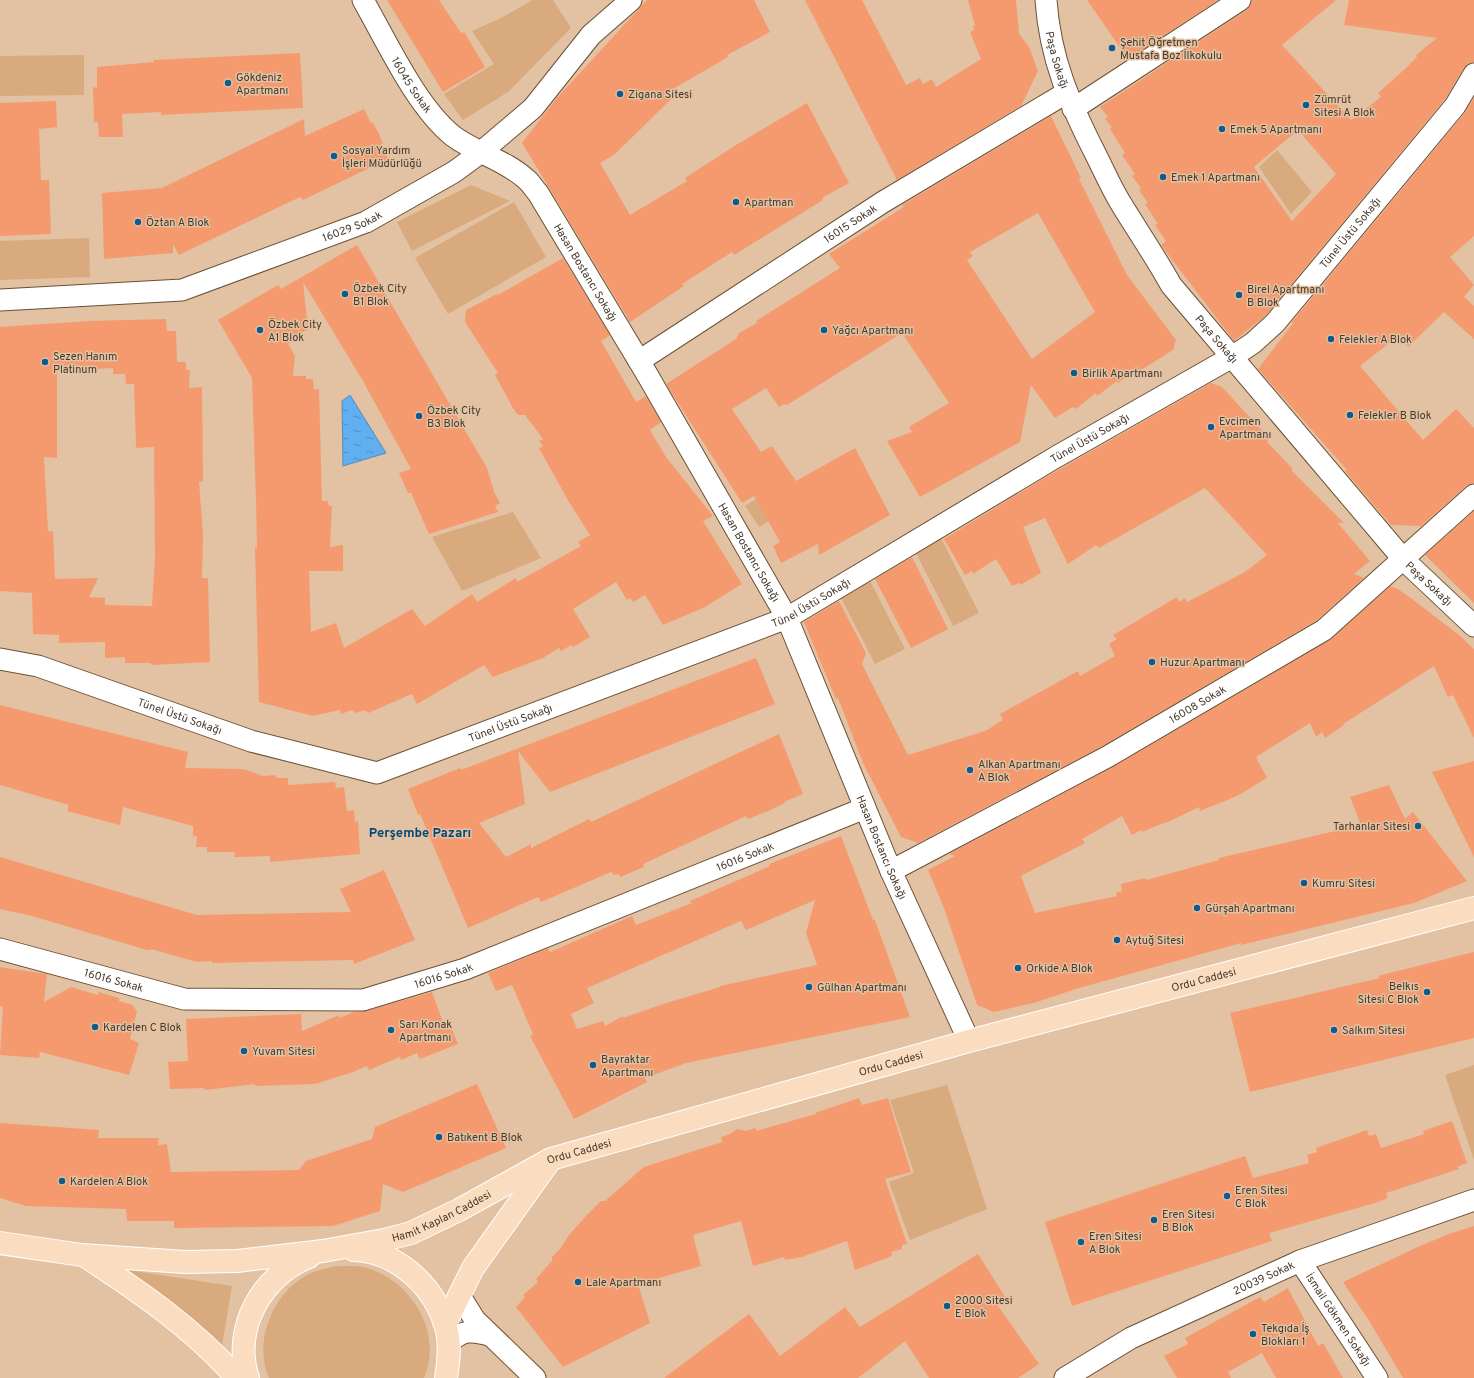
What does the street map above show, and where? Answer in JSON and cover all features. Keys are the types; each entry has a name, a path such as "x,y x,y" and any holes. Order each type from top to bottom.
{"main road":[{"name":"Ordu Caddesi","path":"446,1378 449,1363 447,1333 460,1296 473,1268 551,1159 969,1041 1474,908"},
{"name":"Hamit Kaplan Caddesi","path":"0,1243 82,1255 178,1262 237,1261 328,1250 384,1240 411,1233 459,1210 551,1159"},
{"name":"Hamit Kaplan Caddesi","path":"248,1378 244,1367 244,1336 253,1307 270,1282 294,1262 328,1250"},
{"path":"328,1250 362,1250 390,1259 414,1275 434,1297 447,1333"},
{"name":"Hamit Kaplan Caddesi","path":"82,1255 135,1289 181,1323 224,1363 237,1378"}],"street":[{"name":"16045 Sokak","path":"363,0 420,99 430,113 453,135 480,153"},
{"name":"16029 Sokak","path":"0,300 182,290 366,222 454,172 480,153 533,108 591,35 631,0"},
{"name":"Paşa Sokağı","path":"1046,0 1049,36 1057,68 1070,101 1119,201 1147,242 1171,285 1404,560 1474,626"},
{"name":"16015 Sokak","path":"639,361 883,202 1070,101 1240,0"},
{"name":"Tünel Üstü Sokağı","path":"0,659 38,666 251,741 377,773 787,618 1056,457 1232,358 1253,343 1275,323 1455,106 1474,74"},
{"name":"Hasan Bostancı Sokağı","path":"480,153 514,170 526,179 538,193 639,361 787,618 892,871 969,1041"},
{"name":"16008 Sokak","path":"892,871 1107,757 1324,630 1404,560 1474,495"},
{"name":"16016 Sokak","path":"0,949 184,999 363,1000 465,968 865,808"},
{"name":"20039 Sokak","path":"1065,1378 1131,1338 1300,1261 1474,1200"},
{"name":"İsmail Gökmen Sokağı","path":"1300,1261 1377,1378"},
{"path":"460,1296 475,1320 535,1378"},
{"path":"447,1333 472,1332 489,1335"}],"shaded area":[{"path":"533,0 553,0 571,28 508,92 463,120 444,94 494,64 472,31 501,18"},
{"path":"84,55 84,95 0,96 0,56"},
{"path":"1277,150 1312,192 1291,214 1259,167"},
{"path":"471,185 510,201 412,251 397,222"},
{"path":"514,202 546,257 448,314 415,258"},
{"path":"89,238 90,277 0,280 0,241"},
{"path":"778,485 791,507 759,527 745,506"},
{"path":"513,512 541,558 462,591 432,537"},
{"path":"941,538 979,613 953,626 915,551"},
{"path":"868,577 905,649 875,664 838,592"},
{"path":"1474,1065 1474,1160 1445,1075"},
{"path":"947,1085 987,1209 910,1240 889,1182 914,1173 890,1100"},
{"path":"335,1266 360,1266 380,1273 395,1283 408,1295 419,1309 426,1326 430,1343 429,1360 424,1378 269,1378 263,1349 265,1334 276,1305 296,1282 312,1273"},
{"path":"121,1269 232,1286 222,1346 156,1290"}],"water":[{"path":"350,395 386,453 343,466 342,401"}],"building":[{"path":"387,0 439,0 461,33 464,32 485,67 443,92"},
{"path":"647,0 754,0 770,32 727,55 728,57 673,89 676,94 615,154 600,163 630,215 687,181 685,178 736,145 807,103 849,183 822,198 823,200 734,255 732,252 682,284 684,286 630,322 522,143 556,99"},
{"path":"805,0 862,0 906,85 920,78 923,84 932,79 936,87 981,59 970,32 974,30 973,26 975,25 968,0 1016,0 1019,34 1029,47 1038,71 1021,106 897,180"},
{"name":"Şehit Öğretmen Mustafa Boz İlkokulu","path":"1087,0 1218,0 1128,59"},
{"path":"1252,0 1336,0 1282,45 1351,120 1381,97 1378,93 1417,57 1416,55 1437,38 1344,25 1349,0 1474,0 1474,62 1468,63 1445,99 1266,315 1234,341 1161,245 1166,241 1155,225 1158,224 1145,204 1148,203 1139,190 1141,188 1132,176 1135,174 1122,155 1125,153 1110,129 1112,127 1105,119 1108,117 1100,107 1247,10","holes":["1298,130 1336,174 1292,221 1254,167"]},
{"name":"Gökdeniz Apartmanı","path":"300,53 303,108 161,115 161,112 122,114 123,137 99,137 98,122 94,122 93,87 97,88 97,67 154,62 153,60"},
{"path":"1474,98 1474,236 1450,257 1474,285 1464,297 1474,306 1474,339 1444,312 1408,347 1398,336 1360,366 1423,440 1456,409 1474,428 1474,483 1466,486 1421,526 1391,525 1345,471 1347,470 1258,369 1294,322 1291,323 1464,114"},
{"path":"56,101 57,127 39,129 41,180 49,180 51,234 0,236 0,103"},
{"path":"364,109 371,123 373,123 378,132 383,144 381,144 388,159 303,200 300,197 179,255 173,244 173,253 104,259 102,193 162,188 304,119 305,136"},
{"path":"1051,116 1081,178 1079,179 1127,275 1176,340 1173,350 1130,377 1129,375 1118,383 1117,381 1097,396 1096,393 1076,409 1073,407 1055,418 1031,385 1020,442 920,497 887,441 912,432 909,427 949,403 902,333 787,405 784,404 779,407 766,388 732,409 761,452 772,446 796,481 855,448 890,515 819,555 818,544 781,563 773,546 780,542 754,496 742,503 666,384 736,339 739,333 757,323 756,321 840,268 829,254 904,207 902,205","holes":["1038,213 1095,312 1032,359 967,260 973,256 970,252"]},
{"path":"357,245 487,468 494,492 500,503 495,506 498,512 429,534 411,493 408,493 399,473 411,469 363,381 303,282 308,329 293,338 294,340 288,344 295,356 293,376 306,376 306,379 313,379 314,390 319,389 322,501 328,501 329,506 332,506 330,547 343,545 343,571 309,571 311,632 336,623 344,648 412,609 425,626 472,594 477,602 516,578 517,582 581,546 578,542 590,535 569,502 539,448 543,446 539,441 543,439 525,415 518,415 513,408 495,375 498,373 465,322 466,310 497,294 498,295 563,258 610,335 601,341 636,402 646,396 661,422 650,430 666,457 713,516 703,521 742,584 705,607 663,625 645,595 633,602 630,598 627,600 616,582 573,609 590,637 573,647 571,645 561,651 559,648 543,658 493,677 484,665 417,704 412,694 368,713 365,710 355,713 352,710 341,714 340,710 313,716 259,702 255,548 257,548 256,500 252,378 218,320 278,285 281,289"},
{"path":"166,319 167,331 176,331 177,362 186,362 186,370 190,370 189,388 202,387 203,481 199,482 203,534 202,578 208,578 210,662 152,665 150,663 125,663 125,657 105,658 105,642 59,643 59,635 33,634 32,593 0,591 0,327 89,321","holes":["113,368 113,374 125,374 126,384 134,384 136,448 154,447 155,559 152,606 105,605 105,598 89,597 98,578 55,579 53,532 48,531 44,457 57,458 57,371"]},
{"path":"1211,383 1222,387 1269,438 1267,442 1293,469 1291,470 1344,523 1338,523 1370,561 1354,574 1364,578 1317,620 1101,747 918,843 901,837 863,763 838,698 836,699 804,622 839,601 866,653 862,664 908,755 985,731 1003,720 1000,714 1078,671 1080,676 1115,656 1109,644 1117,639 1113,635 1177,597 1179,602 1185,598 1187,602 1245,572 1267,555 1205,488 1099,548 1096,545 1068,564 1045,518 1023,527 1041,573 1020,585 1019,583 1012,586 996,559 973,574 972,571 965,575 944,539 1041,480"},
{"path":"1474,511 1474,603 1425,555"},
{"path":"912,557 948,629 911,648 875,579"},
{"path":"1390,586 1398,589 1412,599 1459,635 1474,649 1474,738 1453,695 1448,697 1434,666 1343,724 1344,725 1325,738 1322,732 1316,737 1310,723 1256,757 1267,778 1237,796 1200,811 1199,807 1166,823 1142,832 1141,830 1132,835 1122,816 1082,839 1085,843 1021,876 1035,913 1117,896 1116,893 1122,891 1121,884 1145,878 1146,880 1219,860 1219,858 1361,825 1350,797 1389,785 1405,819 1413,812 1467,881 1414,903 1241,945 1241,943 1079,988 1034,1003 994,1012 977,1005 944,908 928,870 955,856 949,854 1113,767 1330,640"},
{"path":"756,658 775,704 550,792 518,751 525,804 479,823 506,857 531,844 531,848 589,819 591,822 779,734 803,794 748,819 746,816 643,864 644,867 620,877 619,874 614,875 611,872 541,902 538,897 468,928 408,789 460,768 461,770"},
{"path":"0,705 188,752 185,768 243,769 263,776 275,775 276,778 288,778 288,785 335,782 336,788 344,787 347,811 354,810 355,822 358,821 360,854 270,862 270,856 234,857 235,852 207,852 207,847 196,847 197,836 193,836 193,826 123,807 120,825 67,811 69,805 0,785"},
{"path":"1474,761 1474,857 1432,772"},
{"path":"841,836 873,920 875,920 910,1017 686,1063 645,1078 647,1082 574,1119 530,1036 533,1034 512,985 496,991 488,973 548,948 550,952 632,916 636,925 692,903 690,901 770,866 769,864","holes":["815,900 806,933 817,965 720,986 623,1018 623,1016 605,1026 603,1021 577,1029 571,1014 594,1003 587,988 741,921 746,930"]},
{"path":"0,857 197,915 351,912 340,889 384,870 415,940 354,964 353,960 197,962 151,949 147,950 32,916 0,909"},
{"path":"1474,952 1474,1038 1250,1092 1230,1013 1380,978 1378,976"},
{"path":"0,967 47,974 44,1002 71,987 98,995 98,992 119,998 119,1001 133,1005 137,1012 130,1039 139,1043 129,1075 40,1052 39,1058 0,1055 3,1007 0,1006"},
{"path":"432,992 443,1022 448,1020 458,1044 420,1059 417,1053 401,1060 400,1057 369,1070 367,1066 315,1084 255,1086 255,1084 205,1090 204,1088 170,1089 168,1062 188,1061 186,1019 301,1014 302,1031 339,1015 339,1018 354,1012 366,1011"},
{"path":"477,1084 506,1148 403,1192 383,1184 380,1211 333,1226 174,1228 174,1221 127,1221 126,1209 26,1206 0,1198 0,1123 99,1130 98,1138 159,1138 158,1145 167,1144 171,1172 299,1170 306,1161 372,1139 375,1127"},
{"path":"859,1098 862,1105 888,1098 911,1172 885,1179 907,1244 902,1245 902,1249 891,1252 892,1256 855,1270 847,1241 802,1257 785,1260 784,1257 753,1266 741,1221 693,1235 701,1266 638,1284 650,1323 563,1367 516,1307 525,1297 523,1295 538,1282 536,1279 552,1261 552,1257 584,1218 601,1201 605,1201 644,1167 722,1142 721,1137 730,1134 737,1129 746,1131 756,1128 756,1131 816,1114 815,1113"},
{"path":"1452,1121 1467,1163 1457,1167 1459,1169 1386,1193 1388,1198 1375,1203 1269,1233 1272,1241 1072,1306 1045,1222 1245,1156 1253,1178 1309,1163 1307,1155 1317,1152 1316,1148 1367,1130 1369,1136 1376,1134 1381,1148 1424,1134 1423,1131"},
{"path":"1474,1226 1474,1378 1403,1378 1368,1319 1343,1282 1420,1246"},
{"path":"978,1254 1007,1300 998,1306 1039,1364 1018,1378 929,1378 905,1341 858,1378 664,1378 749,1314 780,1356 845,1307 860,1327"},
{"name":"Tekgıda İş Blokları 1","path":"1288,1288 1318,1346 1323,1343 1343,1378 1276,1378 1262,1353 1228,1372 1231,1378 1177,1378 1164,1356 1188,1344 1185,1338 1260,1297 1264,1302"}],"place":[{"name":"Şehit Öğretmen Mustafa Boz İlkokulu","path":"1112,48"},
{"name":"Gökdeniz Apartmanı","path":"228,83"},
{"name":"Zigana Sitesi","path":"620,94"},
{"name":"Zümrüt Sitesi A Blok","path":"1306,105"},
{"name":"Emek 5 Apartmanı","path":"1222,129"},
{"name":"Sosyal Yardım İşleri Müdürlüğü","path":"334,156"},
{"name":"Emek 1 Apartmanı","path":"1163,177"},
{"name":"Apartman","path":"736,202"},
{"name":"Öztan A Blok","path":"138,222"},
{"name":"Özbek City B1 Blok","path":"345,294"},
{"name":"Birel Apartmanı B Blok","path":"1239,295"},
{"name":"Özbek City A1 Blok","path":"260,330"},
{"name":"Yağcı Apartmanı","path":"824,330"},
{"name":"Felekler A Blok","path":"1331,339"},
{"name":"Sezen Hanım Platinum","path":"45,362"},
{"name":"Birlik Apartmanı","path":"1074,373"},
{"name":"Felekler B Blok","path":"1350,415"},
{"name":"Özbek City B3 Blok","path":"419,416"},
{"name":"Evcimen Apartmanı","path":"1211,427"},
{"name":"Huzur Apartmanı","path":"1152,662"},
{"name":"Alkan Apartmanı A Blok","path":"970,770"},
{"name":"Tarhanlar Sitesi","path":"1418,826"},
{"name":"Kumru Sitesi","path":"1304,883"},
{"name":"Gürşah Apartmanı","path":"1197,908"},
{"name":"Aytuğ Sitesi","path":"1117,940"},
{"name":"Orkide A Blok","path":"1018,968"},
{"name":"Gülhan Apartmanı","path":"809,987"},
{"name":"Belkıs Sitesi C Blok","path":"1427,992"},
{"name":"Kardelen C Blok","path":"95,1027"},
{"name":"Sarı Konak Apartmanı","path":"391,1030"},
{"name":"Salkım Sitesi","path":"1334,1030"},
{"name":"Yuvam Sitesi","path":"244,1051"},
{"name":"Bayraktar Apartmanı","path":"593,1065"},
{"name":"Batıkent B Blok","path":"439,1137"},
{"name":"Kardelen A Blok","path":"62,1181"},
{"name":"Eren Sitesi C Blok","path":"1227,1196"},
{"name":"Eren Sitesi B Blok","path":"1154,1220"},
{"name":"Eren Sitesi A Blok","path":"1081,1242"},
{"name":"Lale Apartmanı","path":"578,1282"},
{"name":"2000 Sitesi E Blok","path":"947,1306"},
{"name":"Tekgıda İş Blokları 1","path":"1253,1334"}],"district":[{"name":"Perşembe Pazarı","path":"420,832"}]}
